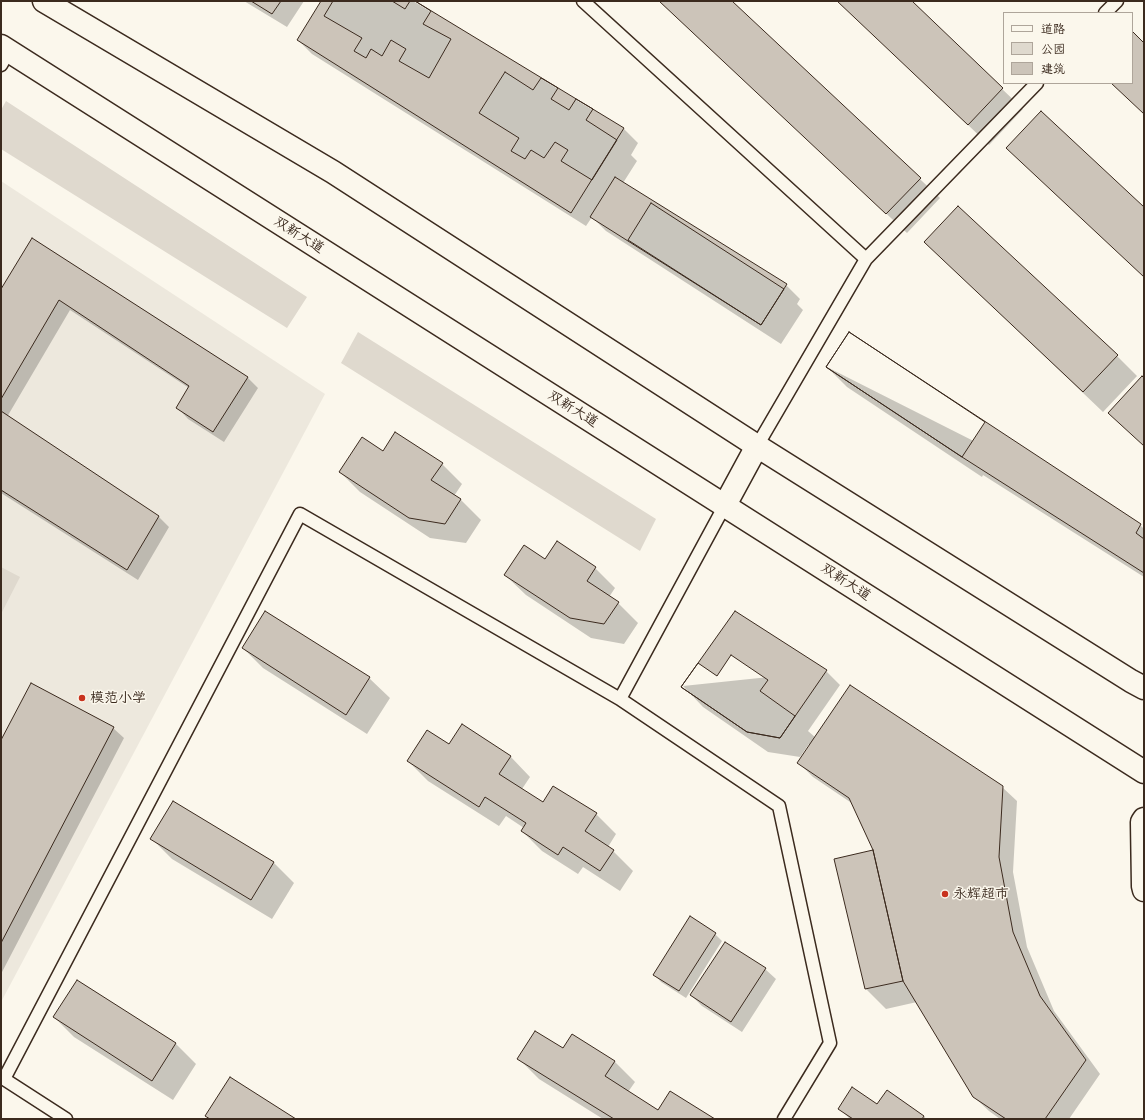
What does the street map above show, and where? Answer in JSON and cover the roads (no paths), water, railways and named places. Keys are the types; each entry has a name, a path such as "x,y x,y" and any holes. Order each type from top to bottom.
{"main road":[{"path":"44,1 334,172 757,446 1117,673 1144,688"},
{"name":"双新大道","path":"4,54 725,505 1144,772"},
{"path":"725,505 757,446"},
{"path":"1144,819 1142,822 1144,890"}],"lane":[{"path":"583,1 866,259"},
{"path":"1106,12 1117,1"},
{"path":"757,446 866,259 1036,84"},
{"path":"620,698 725,505"},
{"path":"66,1119 4,1079 300,514 620,698 779,806 830,1043 784,1119"}],"place":[{"name":"模范小学","path":"82,698"},
{"name":"永辉超市","path":"945,894"}]}
